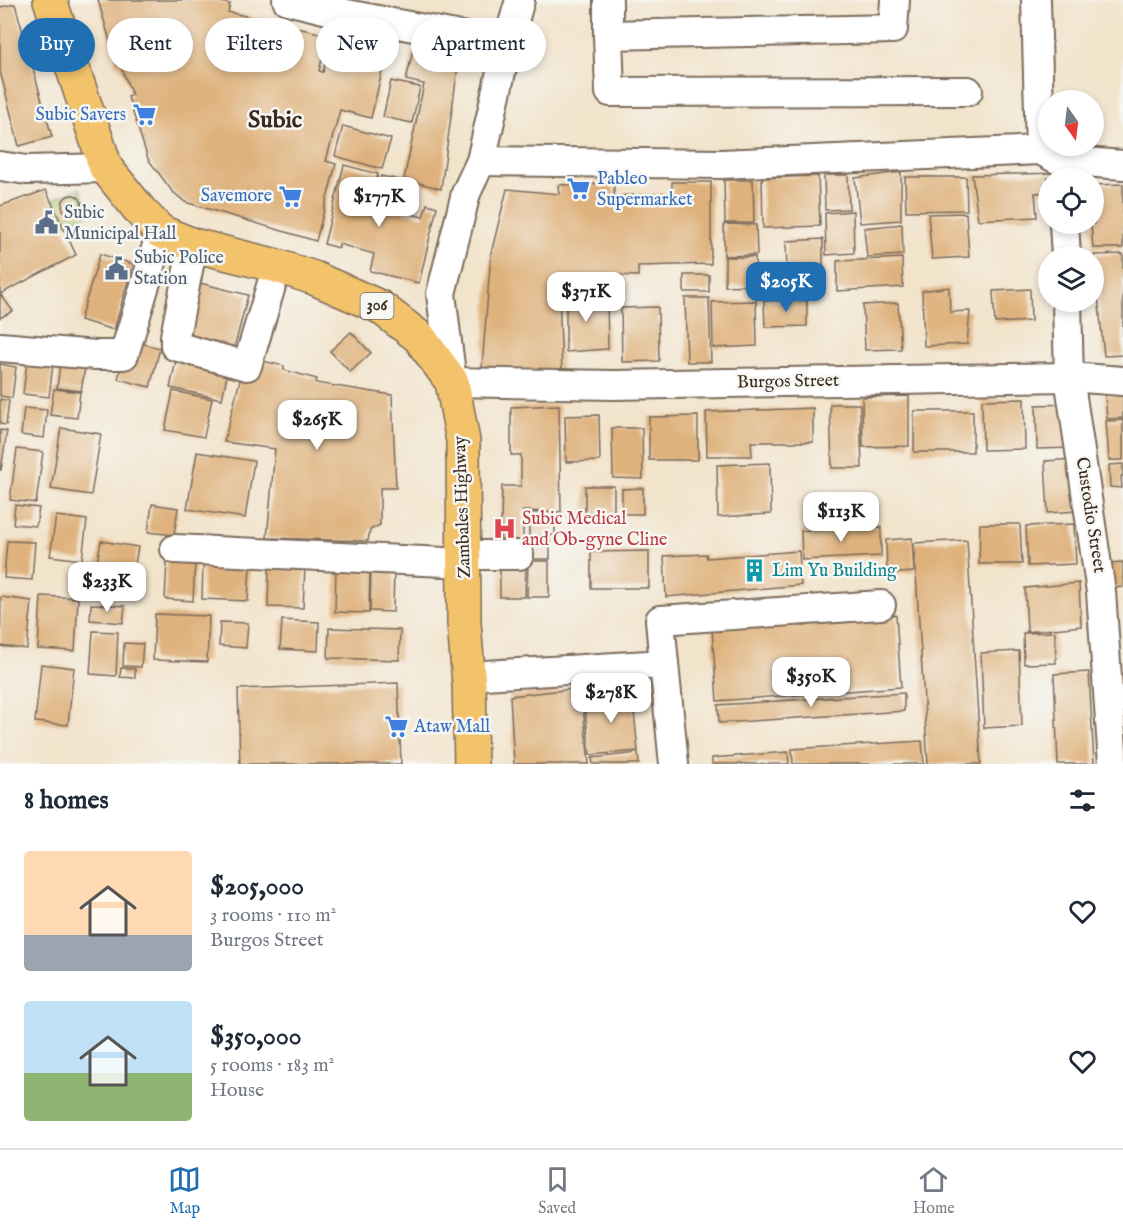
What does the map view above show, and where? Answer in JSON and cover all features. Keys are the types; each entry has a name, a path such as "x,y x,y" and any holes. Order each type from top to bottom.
{"main road":[{"name":"Zambales Highway","path":"50,0 106,168 142,213 161,232 193,245 315,278 380,307 419,337 452,382 463,441 464,623 471,764"}],"street":[{"path":"287,0 392,10 418,18"},
{"path":"515,18 520,0"},
{"path":"608,0 610,92 968,91"},
{"path":"608,35 893,29 895,0"},
{"path":"1036,0 1053,163"},
{"path":"452,382 441,294 466,193 481,161 501,72"},
{"path":"481,161 1123,165"},
{"path":"0,166 27,170 106,168"},
{"path":"0,346 96,355 124,355 161,232"},
{"path":"193,245 175,346 247,366 277,266"},
{"name":"Custodio Street","path":"1067,312 1069,377 1101,592 1113,764"},
{"name":"Burgos Street","path":"452,382 614,385 1069,377 1123,381"},
{"path":"175,549 465,559 519,555"},
{"path":"674,764 660,620 881,605"},
{"path":"468,676 664,664"}],"green space":[{"path":"80,188 91,213 64,224 53,199"}],"building":[{"path":"98,0 212,0 230,4 228,12 254,18 205,18 205,72 304,72 304,29 316,32 316,72 382,72 371,118 340,110 326,161 336,164 316,241 185,202 172,191 148,159 128,97 132,95 123,72 193,72 193,18 107,18 107,31"},
{"path":"15,4 19,18 18,72 34,72 52,137 19,146 0,71 0,7"},
{"path":"411,59 411,72 457,72 441,189 404,179 424,84 406,80"},
{"path":"391,81 420,87 412,123 383,117"},
{"path":"343,126 391,139 382,169 335,156"},
{"path":"344,165 378,174 370,203 423,217 427,204 437,207 419,283 370,271 374,254 339,244 339,248 324,244"},
{"path":"901,172 901,220 860,223 855,178"},
{"path":"1038,174 1038,193 1035,193 1037,217 978,220 972,175"},
{"path":"824,175 848,175 849,209 825,210"},
{"path":"381,176 400,180 396,197 377,193"},
{"path":"818,176 820,226 763,228 762,178"},
{"path":"905,177 966,177 967,210 906,211"},
{"path":"724,180 753,180 754,223 725,223"},
{"path":"672,182 711,182 711,264 638,266 638,276 615,275 614,293 559,290 562,374 482,368 491,253 507,189 559,194 558,185 614,183 614,196 672,193"},
{"path":"1123,184 1123,248 1093,246 1092,234 1104,234 1104,185"},
{"path":"402,188 417,192 413,207 398,203"},
{"path":"46,190 76,255 0,294 0,206"},
{"path":"72,195 79,198 82,205 79,212 72,215 65,212 62,205 65,198"},
{"path":"853,211 854,253 826,255 825,213"},
{"path":"966,213 969,257 932,259 928,214"},
{"path":"724,224 756,225 757,255 724,256"},
{"path":"902,224 903,255 867,257 864,228"},
{"path":"823,239 823,273 787,274 786,241"},
{"path":"100,254 133,264 114,330 80,320"},
{"path":"1123,254 1123,355 1104,356 1100,312 1104,312 1104,255"},
{"path":"725,257 755,257 756,285 725,286"},
{"path":"902,258 903,287 837,291 837,261"},
{"path":"684,275 709,275 709,292 684,292"},
{"path":"192,281 248,295 233,353 177,338"},
{"path":"949,287 950,312 970,311 967,344 924,346 922,291"},
{"path":"1030,289 1031,321 995,323 993,291"},
{"path":"0,294 13,311 0,318"},
{"path":"566,295 607,297 608,349 566,352"},
{"path":"685,298 709,298 711,362 687,362"},
{"path":"807,300 807,326 765,327 764,301"},
{"path":"756,301 757,346 713,348 712,302"},
{"path":"898,303 901,349 865,350 863,305"},
{"path":"658,307 659,361 622,362 621,308"},
{"path":"351,332 371,353 350,372 330,351"},
{"path":"127,340 160,348 150,387 118,379"},
{"path":"177,356 229,366 222,399 170,388"},
{"path":"246,357 284,366 284,370 317,379 316,383 392,395 396,488 380,488 380,525 370,530 368,541 267,538 275,449 224,442"},
{"path":"27,361 53,364 49,397 23,394"},
{"path":"0,364 16,367 12,398 0,396"},
{"path":"60,364 85,368 81,391 57,388"},
{"path":"54,389 80,392 77,418 50,415"},
{"path":"173,391 212,399 204,437 165,430"},
{"path":"1123,394 1123,418 1107,419 1105,395"},
{"path":"909,396 909,446 863,447 862,397"},
{"path":"0,399 9,401 6,425 0,424"},
{"path":"1024,399 1025,449 983,450 982,400"},
{"path":"830,404 860,404 862,468 832,468"},
{"path":"1072,404 1074,448 1037,449 1036,405"},
{"path":"559,405 561,512 555,512 555,535 529,536 529,513 552,512 523,511 523,552 500,552 502,486 521,486 521,455 511,455 511,407"},
{"path":"24,408 47,410 44,438 21,435"},
{"path":"813,408 813,442 751,442 752,456 707,456 706,412"},
{"path":"914,411 973,411 973,452 914,452"},
{"path":"599,415 600,461 566,462 565,416"},
{"path":"698,416 698,460 649,460 649,417"},
{"path":"1123,420 1123,460 1109,460 1106,421"},
{"path":"61,428 101,434 91,495 51,489"},
{"path":"612,428 642,428 643,479 613,478"},
{"path":"0,430 7,431 1,470 0,470"},
{"path":"17,449 43,452 36,503 10,500"},
{"path":"197,452 254,461 245,518 187,509"},
{"path":"1074,459 1077,511 1048,513 1045,461"},
{"path":"770,463 771,514 718,517 717,465"},
{"path":"1123,464 1122,488 1110,487 1109,465"},
{"path":"585,486 614,486 614,513 585,513"},
{"path":"643,488 643,514 622,514 622,489"},
{"path":"152,504 178,508 174,535 148,532"},
{"path":"15,505 39,508 36,526 13,524"},
{"path":"56,516 87,520 82,560 50,556"},
{"path":"980,524 1020,524 1022,564 979,564"},
{"path":"1074,524 1076,564 1028,566 1026,526"},
{"path":"881,527 881,556 802,560 801,531"},
{"path":"528,537 550,538 550,559 527,559"},
{"path":"912,538 914,572 887,574 886,540"},
{"path":"967,540 981,764 928,764 914,543"},
{"path":"7,541 35,542 32,580 4,578"},
{"path":"101,541 138,547 130,594 92,588"},
{"path":"649,551 649,588 591,588 591,552"},
{"name":"Lim Yu Building","path":"799,551 801,585 666,597 664,556 706,554 707,558"},
{"path":"167,560 195,562 193,601 165,599"},
{"path":"500,561 526,562 525,597 500,597"},
{"path":"528,561 549,561 549,597 527,597"},
{"path":"1123,562 1123,587 1111,588 1110,563"},
{"path":"203,564 250,566 248,601 202,599"},
{"path":"269,565 305,566 303,608 268,607"},
{"path":"336,567 370,567 369,613 335,612"},
{"path":"371,568 394,568 393,612 370,611"},
{"path":"1079,583 1081,626 1027,632 1025,588"},
{"path":"41,596 78,598 75,651 38,649"},
{"path":"1,597 32,601 27,649 0,646"},
{"path":"91,604 125,606 123,623 90,620"},
{"path":"155,614 209,616 207,662 153,660"},
{"path":"896,615 901,687 717,701 712,629"},
{"path":"282,620 319,622 318,651 280,649"},
{"path":"220,622 248,623 246,648 219,646"},
{"path":"329,628 400,630 399,660 328,658"},
{"path":"93,631 118,632 116,676 90,674"},
{"path":"1055,632 1056,663 1024,664 1023,633"},
{"path":"124,643 143,644 141,667 123,666"},
{"path":"1019,651 1022,726 984,728 981,653"},
{"path":"41,664 74,668 68,725 35,722"},
{"path":"121,668 135,669 135,678 120,677"},
{"path":"1089,672 1094,764 1058,764 1054,674"},
{"path":"398,683 401,764 240,764 238,689"},
{"path":"581,688 589,764 514,764 510,696"},
{"path":"632,692 638,751 590,755 584,698"},
{"path":"904,693 904,711 719,723 718,705"},
{"path":"922,741 924,764 793,764 792,749"},
{"path":"788,752 789,764 712,764 712,758"},
{"path":"638,753 639,764 593,764 592,758"}],"place":[{"name":"Subic Savers","path":"144,115"},
{"name":"Pableo Supermarket","path":"579,189"},
{"name":"Savemore","path":"290,196"},
{"name":"Subic Municipal Hall","path":"46,223"},
{"name":"Subic Police Station","path":"116,268"},
{"name":"Subic Medical and Ob-gyne Cline","path":"504,529"},
{"name":"Lim Yu Building","path":"754,571"},
{"name":"Ataw Mall","path":"396,727"}],"district":[{"name":"Subic","path":"275,120"}]}
